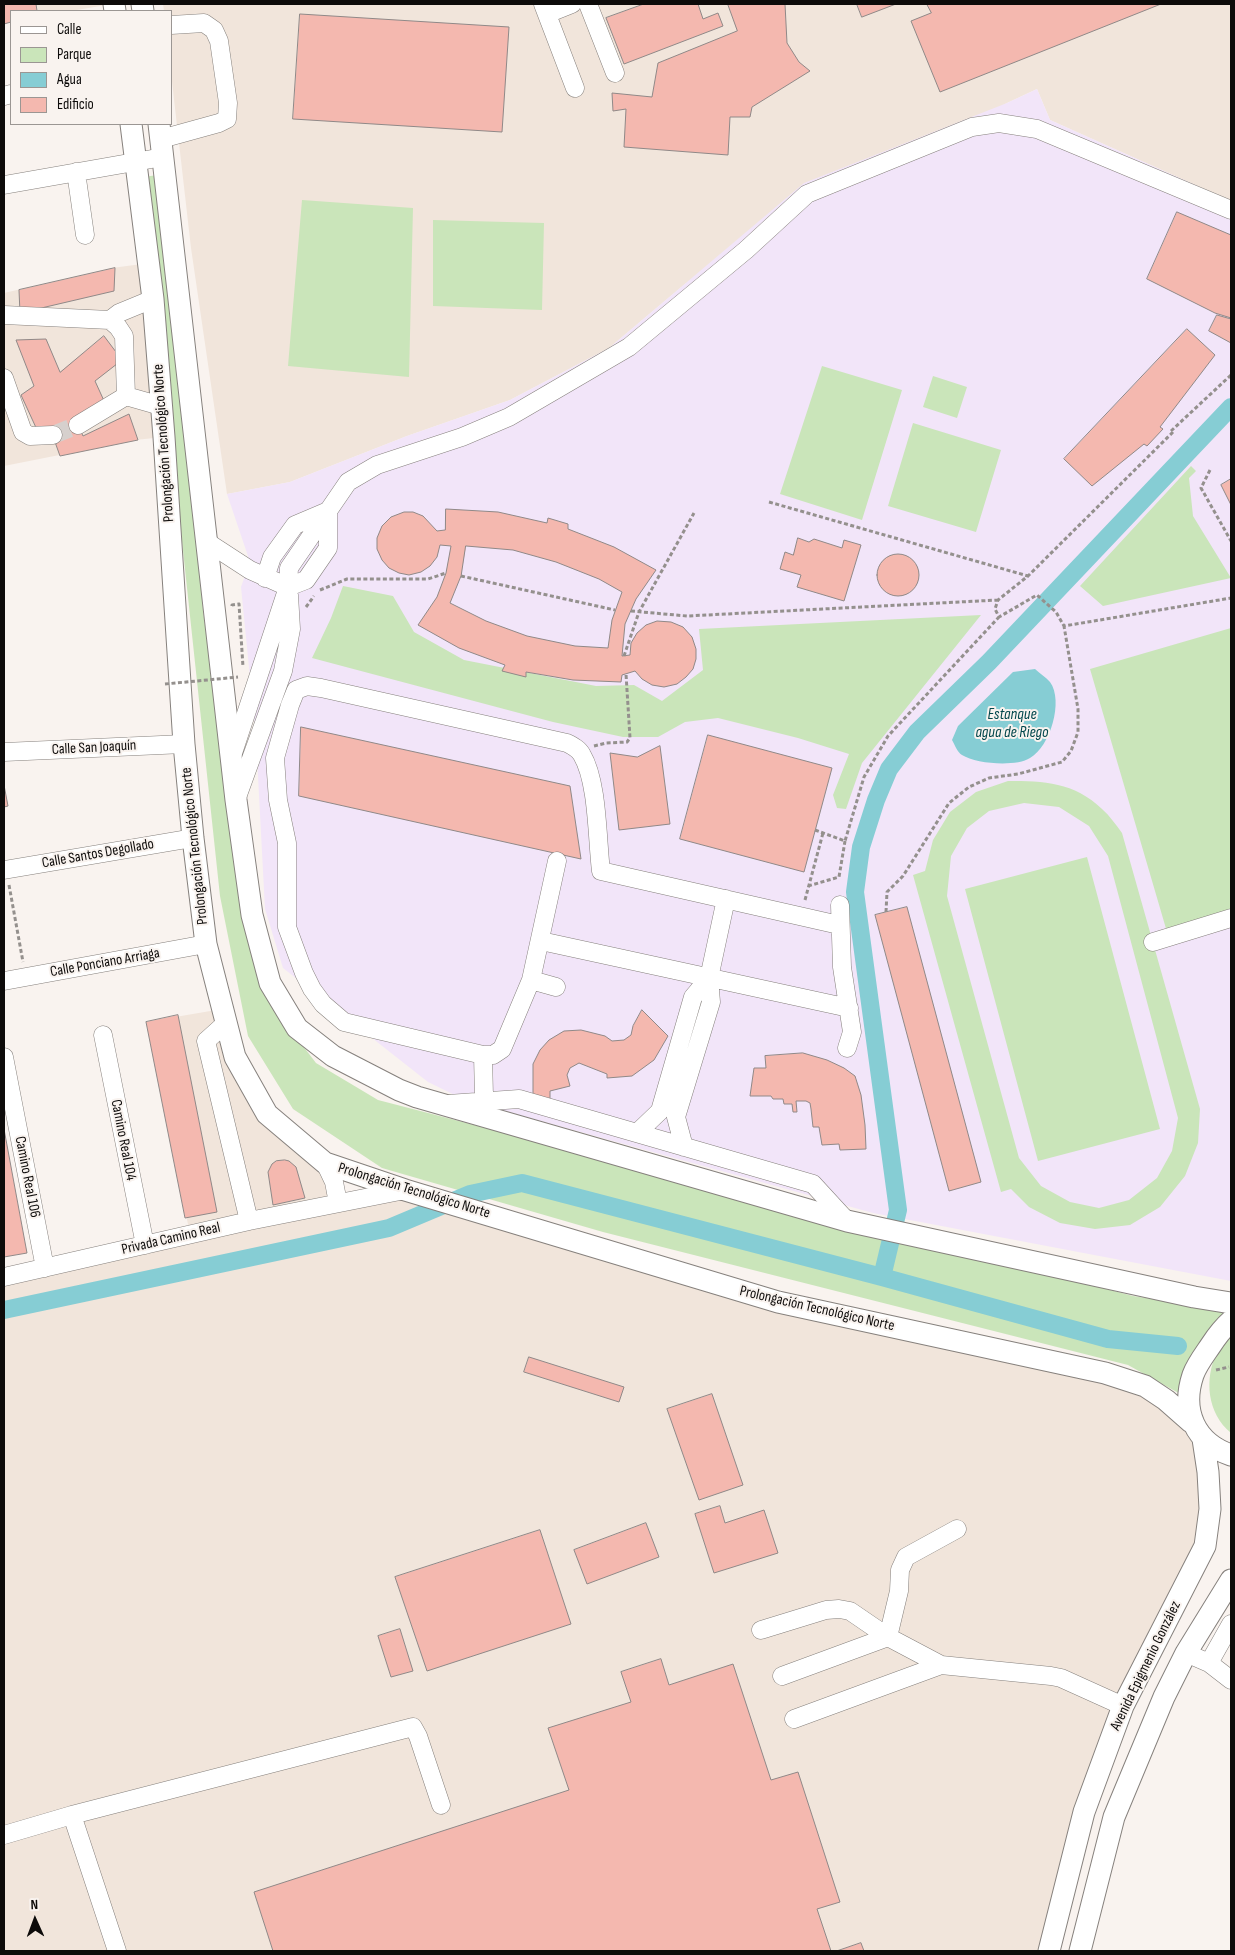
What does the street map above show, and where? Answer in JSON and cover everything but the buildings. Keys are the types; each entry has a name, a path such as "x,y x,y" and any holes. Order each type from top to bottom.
{"main road":[{"path":"134,142 161,140"},
{"name":"Prolongación Tecnológico Norte","path":"161,140 236,800 252,915 270,983 297,1028 341,1061 417,1097 445,1104 486,1109 847,1221 1194,1297 1231,1303"},
{"name":"Prolongación Tecnológico Norte","path":"134,142 153,299 184,744 206,944 235,1057 267,1114 325,1163 405,1190 778,1302 1105,1373 1145,1386 1166,1400 1222,1452 1231,1455"},
{"name":"Avenida Epigmenio González","path":"1048,1951 1084,1812 1123,1706 1205,1546 1210,1509 1197,1430 1189,1395 1193,1375 1213,1342 1231,1321"},
{"name":"Avenida Epigmenio González","path":"1080,1951 1114,1817 1164,1697 1186,1653 1231,1580"}],"street":[{"path":"572,4 545,9 575,88"},
{"path":"588,4 615,73"},
{"path":"161,140 228,119 228,103 219,41 214,30 204,24 172,25"},
{"path":"236,800 283,671 291,628 291,605 288,588 289,568 348,482 377,465 462,437 509,416 630,347 746,250 807,194 972,127 999,123 1037,129 1231,210"},
{"path":"4,185 76,172 134,142"},
{"path":"76,172 85,235"},
{"path":"110,320 118,313 153,299"},
{"path":"4,315 110,320 124,336 126,396"},
{"path":"4,378 23,432 30,436 53,435"},
{"path":"78,425 126,396 161,406"},
{"path":"265,578 272,557 295,525 328,511"},
{"path":"207,542 265,578 288,588"},
{"path":"232,756 288,588"},
{"path":"557,861 531,980 502,1049 493,1054 483,1055 344,1022 323,1004 312,989 287,927 287,843 278,800 275,758 285,719 296,690 307,686 567,743 579,750 592,784 601,871 839,925"},
{"name":"Calle San Joaquín","path":"4,752 184,744"},
{"name":"Calle Santos Degollado","path":"5,869 193,838"},
{"path":"684,1147 676,1117 711,1002 709,978 726,899"},
{"path":"840,905 839,925 842,967 852,1032 847,1048"},
{"path":"1153,942 1231,918"},
{"path":"541,941 849,1008"},
{"name":"Calle Ponciano Arriaga","path":"4,981 206,944"},
{"path":"637,1133 660,1111 693,997 709,978"},
{"path":"531,980 556,986"},
{"path":"226,1023 206,1041 248,1221"},
{"name":"Camino Real 104","path":"103,1035 145,1245"},
{"path":"483,1055 486,1109 519,1099 813,1184 847,1221"},
{"name":"Camino Real 106","path":"4,1057 45,1268"},
{"path":"325,1163 334,1182 338,1203"},
{"name":"Privada Camino Real","path":"4,1277 248,1221 405,1190"},
{"path":"888,1637 898,1591 900,1570 906,1557 957,1529"},
{"path":"761,1630 826,1610 839,1609 850,1611 888,1637 942,1665 1061,1678 1123,1706"},
{"path":"1209,1662 1231,1624"},
{"path":"782,1676 888,1637"},
{"path":"1186,1653 1209,1662 1231,1680"},
{"path":"794,1719 942,1665"},
{"path":"4,1835 72,1815 413,1727 418,1736 440,1805"},
{"path":"72,1815 117,1951"}],"path":[{"path":"1000,617 995,609 998,600 1028,576 1231,375"},
{"path":"1210,470 1201,488 1231,541"},
{"path":"769,502 1028,576"},
{"path":"624,656 639,612 694,512"},
{"path":"291,628 316,592 347,579 428,579 446,573"},
{"path":"461,576 616,610"},
{"path":"808,886 838,877 864,777 888,736 1000,617 1037,595 1056,612 1064,626 1078,709 1078,732 1071,751 1062,762 1018,774 989,778 969,787 949,803 903,876 887,892 886,912"},
{"path":"1064,626 1231,598"},
{"path":"631,611 687,616 998,600"},
{"path":"579,750 606,744 628,742 630,738 626,674"},
{"path":"165,684 238,677"},
{"path":"815,830 846,841"},
{"path":"802,916 822,833"},
{"path":"5,869 26,978"}],"shaded area":[{"path":"4,4 112,4 77,10 10,10 10,22 4,24"},
{"path":"163,4 1231,4 1231,201 1050,120 1037,89 1007,103 685,284 609,348 510,400 407,436 290,482 227,494 191,248 172,82 172,10 164,10"},
{"path":"1037,89 1050,120 1231,201 1231,1281 873,1213 465,1100 428,1082 283,968 265,909 256,738 241,587 250,562 227,494 290,482 407,436 510,400 609,348 804,183 1007,103"},
{"path":"149,263 164,437 135,440 4,466 4,293 112,268"},
{"path":"222,1009 267,1114 325,1163 338,1203 405,1190 778,1302 1145,1386 1203,1439 1205,1546 1123,1706 1049,1951 4,1951 4,1277 190,1234 146,1022"}],"green space":[{"path":"158,175 189,431 203,610 240,866 267,999 316,1063 378,1100 1133,1296 1231,1311 1184,1396 1128,1365 603,1232 382,1168 293,1109 248,1036 220,896 143,177"},
{"path":"302,200 413,208 409,377 288,366"},
{"path":"433,220 544,223 542,310 433,306"},
{"path":"822,366 902,390 862,520 780,494"},
{"path":"933,376 967,387 957,418 923,407"},
{"path":"913,423 1001,450 976,532 888,506"},
{"path":"1191,466 1196,471 1189,478 1193,516 1231,578 1103,606 1080,586"},
{"path":"343,586 393,596 414,632 464,660 596,686 634,685 662,701 703,670 699,629 981,615 862,763 846,809 837,808 833,795 849,754 798,738 718,718 685,722 658,737 623,737 553,722 312,658 331,618"},
{"path":"1231,628 1231,913 1167,932 1090,669"},
{"path":"1008,781 1046,783 1069,788 1081,793 1102,809 1122,833 1200,1109 1198,1143 1185,1176 1160,1207 1130,1225 1095,1229 1060,1223 1029,1207 1011,1189 1001,1192 913,875 925,871 933,840 950,812 976,792","holes":["1024,803 1059,807 1089,826 1108,856 1178,1118 1172,1151 1157,1178 1129,1200 1099,1208 1070,1202 1041,1186 1019,1158 947,896 951,856 967,828 989,811"]},
{"path":"1087,857 1160,1129 1038,1161 965,889"},
{"path":"1231,1334 1231,1433 1217,1416 1210,1395 1209,1384 1210,1373 1217,1352"}],"water":[{"name":"Estanque agua de Riego","path":"1035,669 1050,682 1056,700 1053,723 1049,734 1037,752 1024,761 1015,763 977,761 960,754 952,740 958,726 1013,672"}],"waterway":[{"path":"882,1277 898,1210 855,892 861,847 876,800 889,769 917,732 989,662 1231,407"},
{"path":"4,1310 389,1228 470,1194 522,1183 882,1277 1108,1339 1178,1346"}],"tunnel":[{"path":"53,435 78,425"}]}
